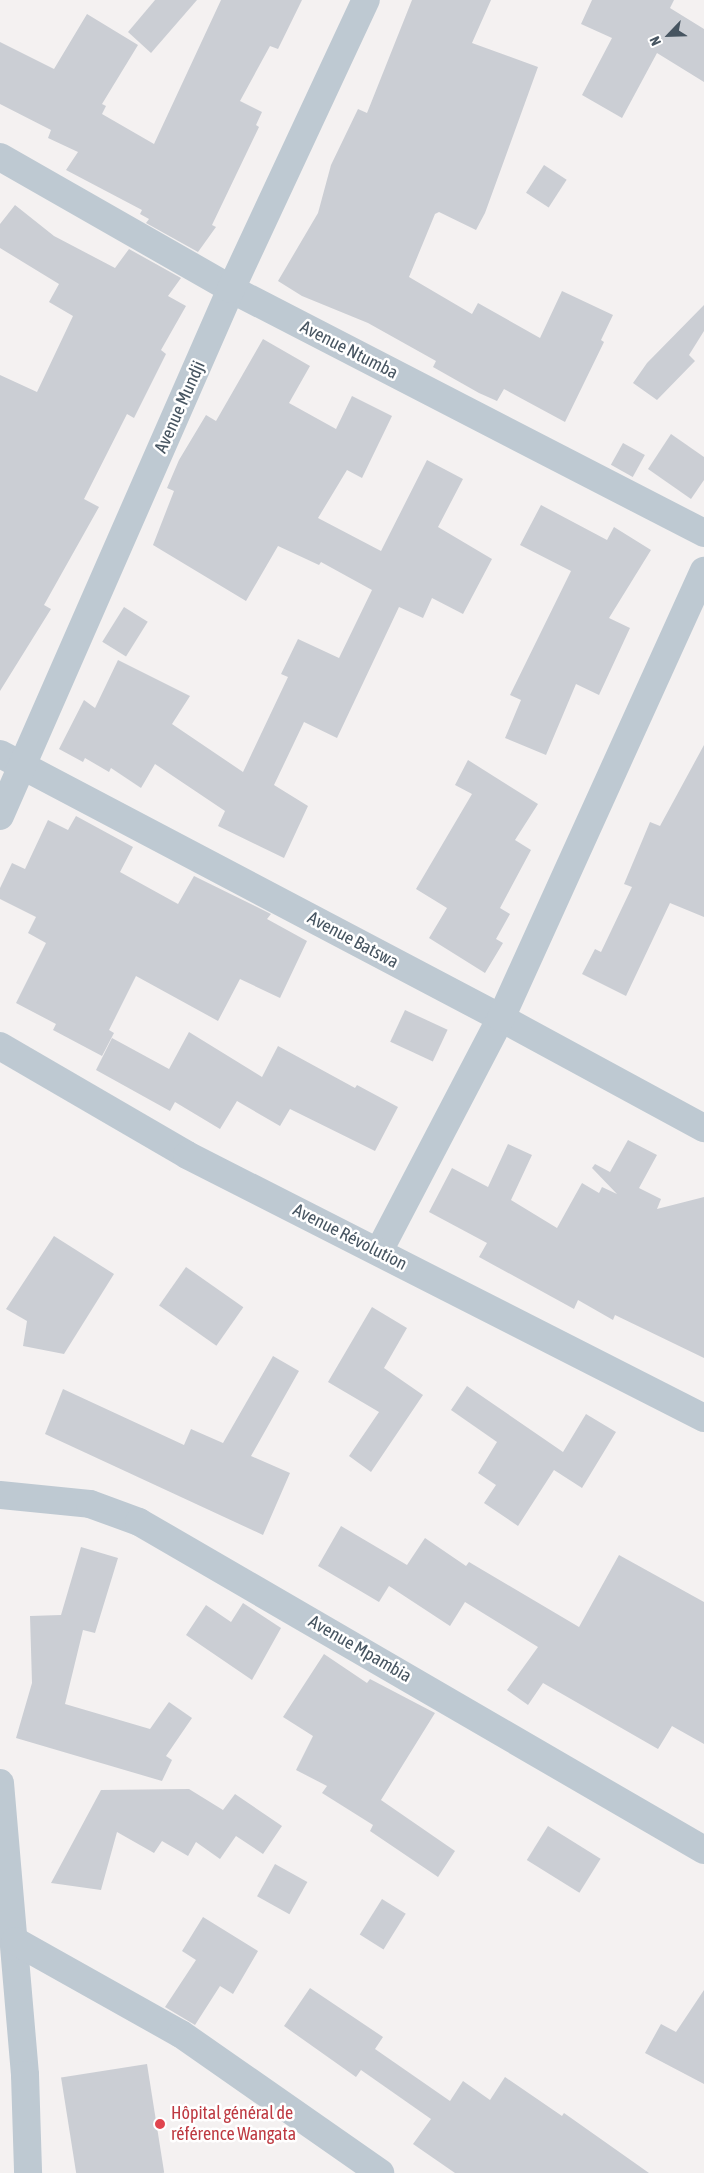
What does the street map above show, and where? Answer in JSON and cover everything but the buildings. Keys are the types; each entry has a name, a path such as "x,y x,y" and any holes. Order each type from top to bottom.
{"street":[{"name":"Avenue Mundji","path":"0,816 11,761 366,0"},
{"name":"Avenue Ntumba","path":"0,157 231,289 704,533"},
{"path":"379,1251 501,1018 704,571"},
{"name":"Avenue Batswa","path":"11,761 501,1018 704,1128"},
{"name":"Avenue Révolution","path":"0,1046 187,1155 704,1418"},
{"name":"Avenue Mpambia","path":"0,1494 90,1504 139,1522 704,1850"},
{"path":"0,1784 15,1941 25,2075 28,2173"},
{"path":"15,1941 181,2034 380,2173"}],"place":[{"name":"Hôpital général de référence Wangata","path":"160,2124"}]}
